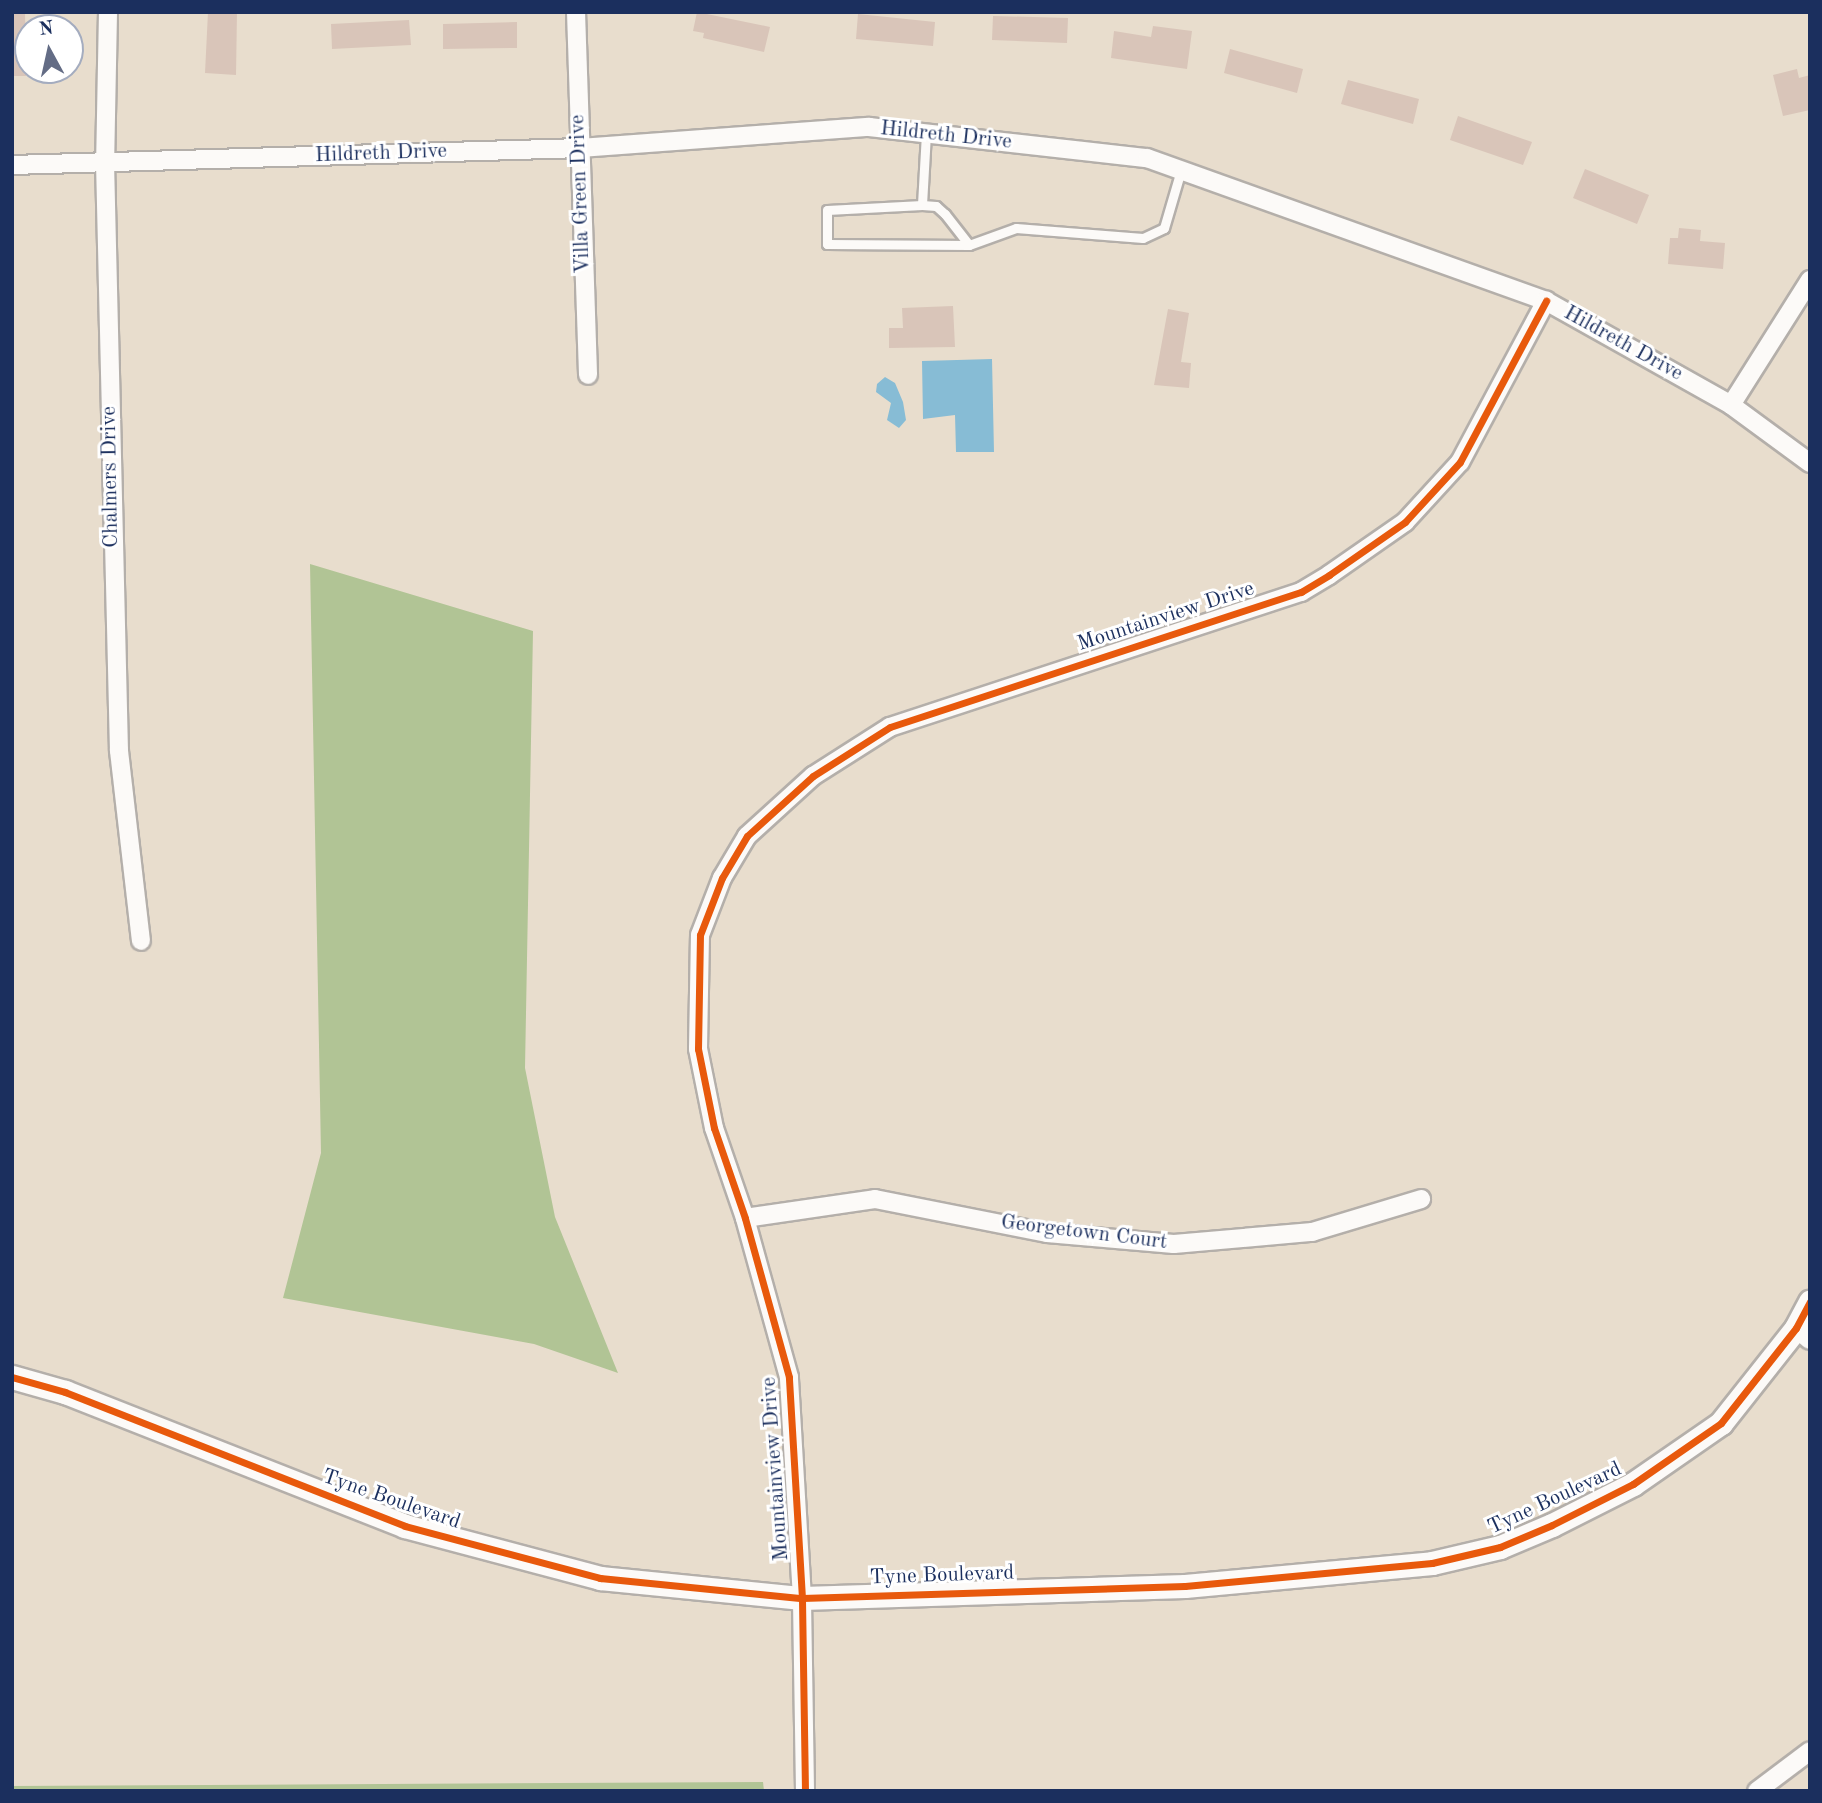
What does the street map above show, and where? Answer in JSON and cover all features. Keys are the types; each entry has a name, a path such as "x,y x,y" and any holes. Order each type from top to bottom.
{"street":[{"name":"Chalmers Drive","path":"108,12 105,162 119,751 141,941"},
{"name":"Villa Green Drive","path":"576,12 588,375"},
{"name":"Hildreth Drive","path":"12,165 580,148 869,127 1147,158 1546,301 1731,405 1810,463"},
{"path":"1731,405 1810,280"},
{"name":"Mountainview Drive","path":"805,1791 802,1598 789,1377 745,1218 714,1128 698,1049 700,935 722,878 747,836 813,776 890,727 1312,587 1405,522 1460,462 1546,301"},
{"name":"Georgetown Court","path":"745,1218 875,1199 1047,1233 1174,1244 1312,1232 1421,1199"},
{"name":"Tyne Boulevard","path":"12,1377 65,1392 298,1485 464,1544 600,1578 802,1598 1185,1586 1432,1563 1500,1546 1633,1483 1721,1423 1803,1334 1810,1302"},
{"path":"1757,1791 1810,1751"}],"lane":[{"path":"922,205 926,133"},
{"path":"970,245 936,206 827,210 827,244 970,245 1016,228 1143,238 1164,228 1181,170"}],"green space":[{"path":"310,564 533,631 525,1068 555,1217 618,1373 534,1344 283,1298 321,1153"},
{"path":"763,1782 764,1791 12,1791 12,1786"}],"water":[{"path":"992,359 994,452 956,452 955,415 923,419 922,361"},
{"path":"885,377 895,383 903,402 906,420 899,428 887,420 891,403 876,392 877,384"}],"building":[{"path":"12,12 25,12 14,14 12,76"},
{"path":"208,12 237,12 236,75 205,73"},
{"path":"697,12 770,27 764,52 703,38 704,33 693,31"},
{"path":"858,14 935,22 933,46 856,39"},
{"path":"993,16 1068,18 1067,43 992,40"},
{"path":"409,20 411,45 332,49 331,24"},
{"path":"517,22 517,48 443,49 443,24"},
{"path":"1153,26 1192,31 1187,69 1111,58 1114,31 1151,37"},
{"path":"1230,49 1303,69 1297,93 1224,73"},
{"path":"1797,69 1799,78 1810,75 1810,110 1783,116 1773,75"},
{"path":"1348,80 1419,99 1413,124 1341,104"},
{"path":"1458,116 1532,142 1523,165 1450,140"},
{"path":"1585,169 1649,195 1637,224 1573,198"},
{"path":"1679,228 1701,230 1700,241 1725,243 1723,269 1668,264 1670,238 1678,238"},
{"path":"953,306 955,347 889,348 889,328 903,328 902,308"},
{"path":"1168,309 1189,313 1181,362 1191,363 1189,388 1154,385"}],"cycle path":[{"path":"805,1791 802,1598 789,1377 745,1218 714,1128 698,1049 700,935 722,878 747,836 813,776 890,727 1301,592 1405,522 1460,462 1546,301"},
{"path":"12,1377 65,1392 405,1526 600,1578 802,1598 1185,1586 1432,1563 1500,1547 1552,1525 1633,1484 1721,1423 1796,1328 1810,1302"}]}
